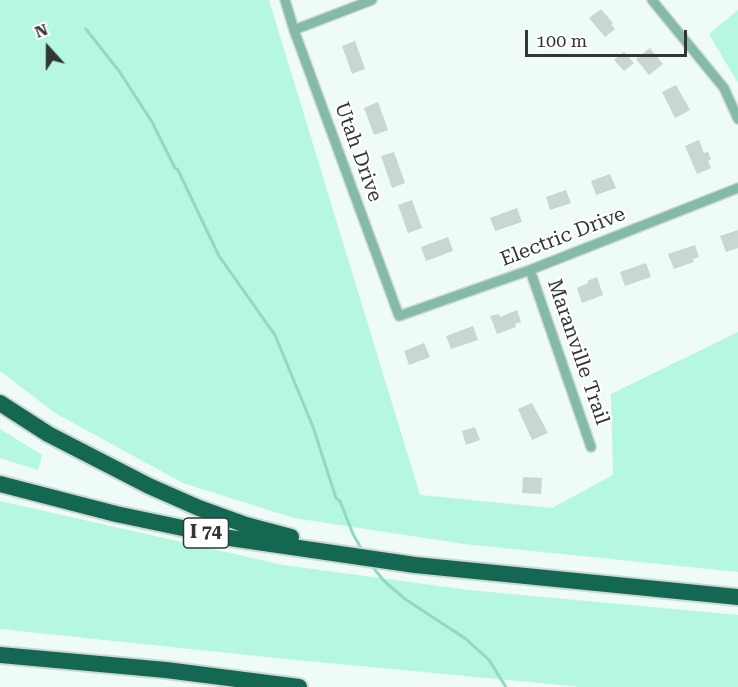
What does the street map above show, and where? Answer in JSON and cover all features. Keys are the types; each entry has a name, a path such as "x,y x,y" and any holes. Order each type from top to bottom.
{"highway":[{"path":"0,403 48,434 96,460 199,508 279,534 415,565"},
{"name":"I 74","path":"0,484 116,514 230,538 415,565 738,597"},
{"path":"0,655 166,670 299,687"}],"street":[{"name":"Utah Drive","path":"285,0 399,316"},
{"path":"294,30 372,0"},
{"path":"652,0 724,88 738,119"},
{"name":"Electric Drive","path":"399,316 530,270 738,188"},
{"name":"Maranville Trail","path":"530,270 591,447"}],"green space":[{"path":"0,0 269,0 420,495 552,508 613,475 611,394 738,332 738,572 464,544 294,518 183,483 55,413 0,371"},
{"path":"738,10 738,83 709,34"},
{"path":"0,429 42,455 38,470 0,458"},
{"path":"0,501 283,565 469,590 738,615 738,687 581,687 0,629"}],"building":[{"path":"601,9 613,23 611,24 615,29 605,37 589,18"},
{"path":"355,41 365,69 352,74 342,46"},
{"path":"650,48 663,64 649,75 636,59"},
{"path":"624,52 634,63 624,71 614,60"},
{"path":"676,85 690,110 675,118 662,92"},
{"path":"378,102 388,130 374,135 364,108"},
{"path":"699,140 704,153 708,152 711,159 708,161 711,168 697,174 685,146"},
{"path":"394,152 405,183 392,188 381,156"},
{"path":"610,174 616,188 596,195 591,181"},
{"path":"566,190 571,203 550,210 546,197"},
{"path":"412,200 422,228 408,233 398,205"},
{"path":"517,208 522,222 495,231 490,218"},
{"path":"738,230 738,248 726,252 720,236"},
{"path":"448,237 453,251 426,261 421,247"},
{"path":"695,245 699,257 693,259 694,262 674,269 668,254"},
{"path":"646,263 651,277 625,286 620,272"},
{"path":"597,277 603,295 582,303 577,288"},
{"path":"517,310 521,322 515,324 516,327 497,334 490,316 499,314 500,317"},
{"path":"473,326 478,340 451,349 446,336"},
{"path":"424,343 430,357 409,365 404,351"},
{"path":"532,403 548,433 532,440 518,409"},
{"path":"475,427 480,440 466,445 462,431"},
{"path":"523,477 542,478 541,494 522,493"}],"waterway":[{"path":"86,29 119,71 152,122 219,256 275,335 313,427 336,498 340,501 362,550"},
{"path":"372,566 384,581 405,599 466,639 489,660 506,687"}]}
